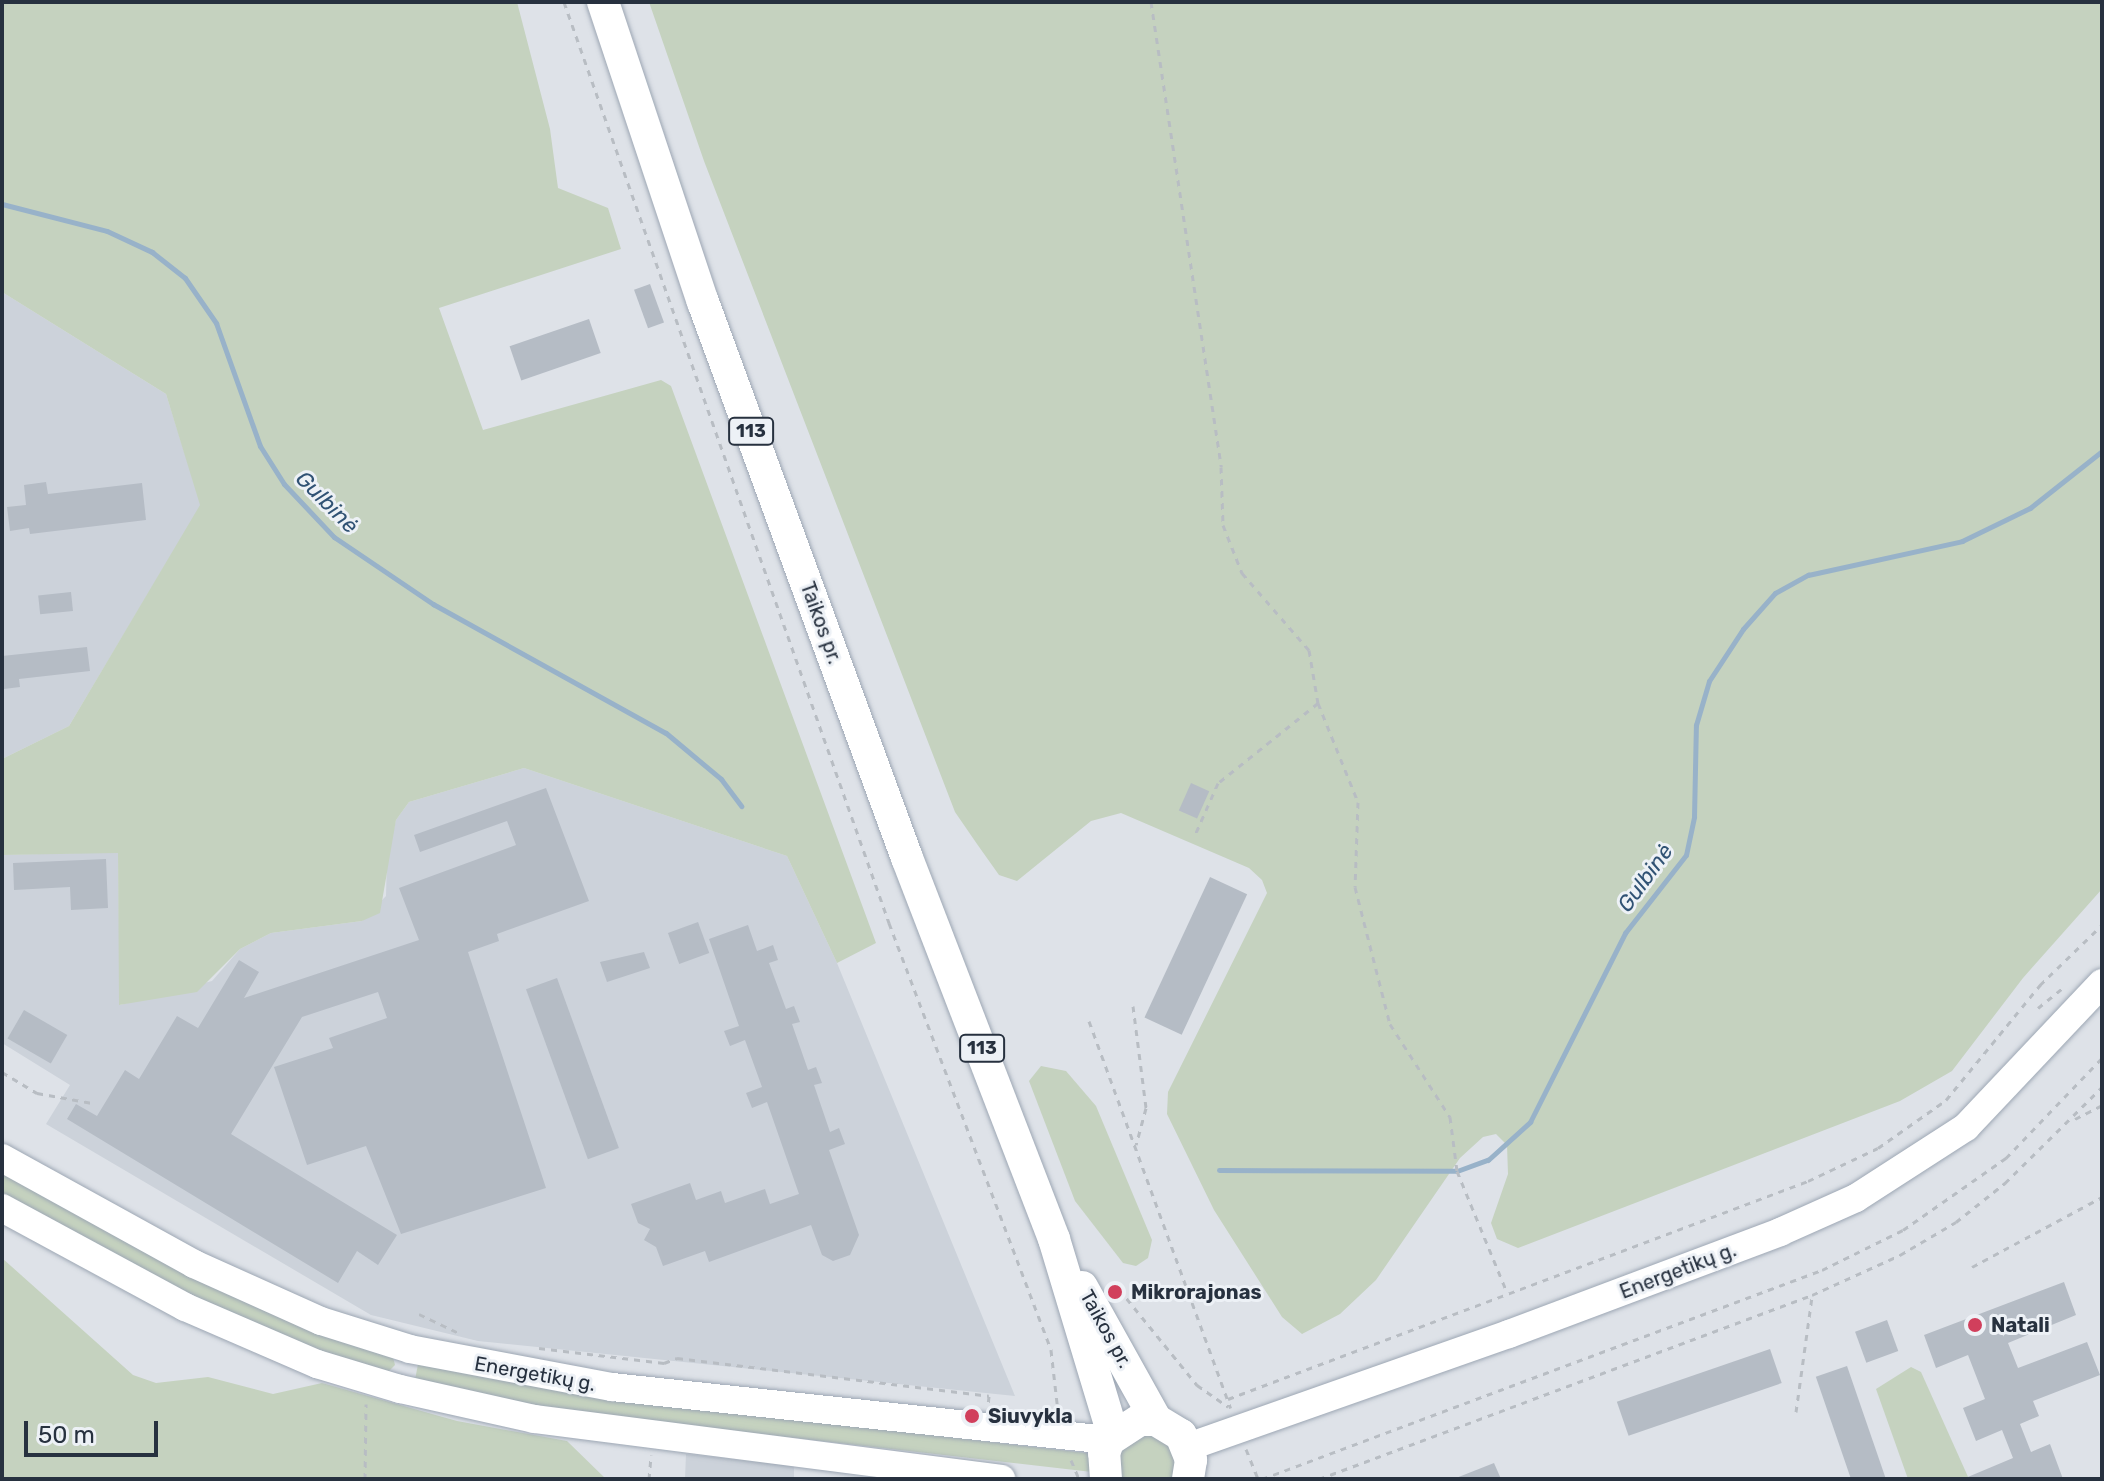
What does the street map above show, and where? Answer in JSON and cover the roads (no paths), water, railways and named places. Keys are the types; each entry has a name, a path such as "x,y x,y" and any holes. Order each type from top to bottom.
{"main road":[{"name":"Taikos pr.","path":"603,2 703,302 1054,1239 1111,1437 1104,1453 1106,1479"},
{"name":"Energetikų g.","path":"1188,1447 1235,1418 1509,1334 1780,1232 1856,1198 1966,1127 2102,983"},
{"name":"Energetikų g.","path":"2,1158 206,1270 321,1321 410,1349 612,1387 1111,1437"},
{"path":"2,1208 185,1307 368,1381 534,1419 1001,1479"},
{"name":"Taikos pr.","path":"1054,1239 1156,1420 1181,1435 1188,1447"},
{"path":"400,1389 410,1349"},
{"path":"1111,1437 1125,1425 1156,1420"},
{"path":"1188,1447 1188,1479"}],"waterway":[{"name":"Gulbinė","path":"2,204 107,231 152,252 185,278 216,323 260,446 284,484 334,537 433,604 666,733 721,779 741,806"},
{"name":"Gulbinė","path":"1219,1170 1457,1171 1488,1160 1530,1122 1625,933 1686,855 1694,817 1696,725 1709,681 1743,629 1775,593 1808,575 1962,541 2030,508 2102,451"}],"place":[{"name":"Mikrorajonas","path":"1115,1292"},
{"name":"Natali","path":"1975,1325"},
{"name":"Siuvykla","path":"972,1416"}]}
